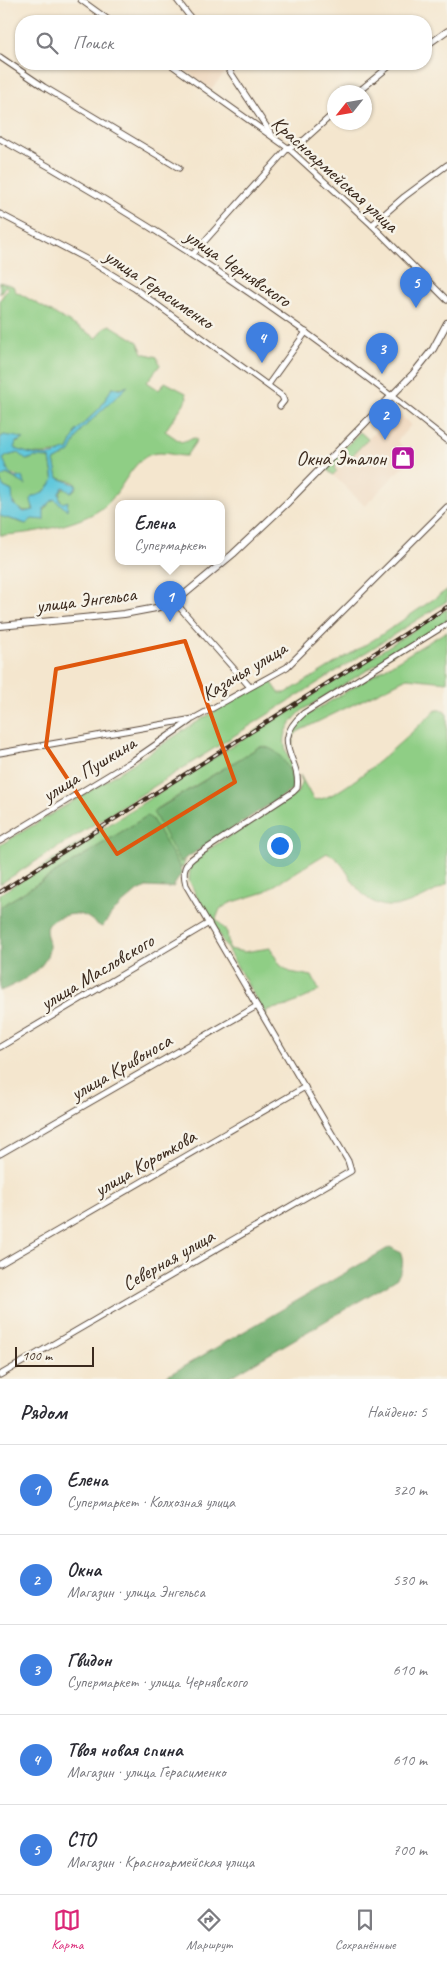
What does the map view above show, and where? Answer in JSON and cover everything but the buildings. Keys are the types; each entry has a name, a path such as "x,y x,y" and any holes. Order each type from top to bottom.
{"street":[{"path":"81,0 102,15"},
{"path":"177,0 188,15"},
{"path":"432,42 447,31"},
{"path":"0,57 15,67"},
{"path":"19,70 178,168"},
{"name":"Красноармейская улица","path":"178,70 288,148 372,225 447,300"},
{"path":"229,70 274,138"},
{"path":"366,85 385,70"},
{"path":"194,254 288,148 304,140 327,119"},
{"name":"улица Чернявского","path":"0,139 53,168 194,254 306,332 391,395 447,440"},
{"path":"372,225 404,197 447,165"},
{"name":"улица Герасименко","path":"0,214 88,260 134,288 284,397 280,406"},
{"name":"улица Энгельса","path":"225,558 256,532 427,358 447,323"},
{"path":"268,385 306,332"},
{"name":"Казачья улица","path":"1,752 193,719 279,672 296,659 447,508"},
{"name":"улица Энгельса","path":"0,626 124,614 156,608 174,601 217,565"},
{"path":"174,601 250,687"},
{"path":"305,1087 186,885 185,864 297,788 288,738 294,721 447,624"},
{"name":"улица Пушкина","path":"0,840 132,761 193,719"},
{"name":"улица Масловского","path":"0,1047 209,923"},
{"name":"улица Кривоноса","path":"0,1154 257,1006"},
{"name":"Северная улица","path":"0,1375 351,1171 348,1161 305,1087"},
{"name":"улица Короткова","path":"0,1264 305,1087"}],"highlighted area":[{"path":"185,641 235,782 117,854 46,746 56,669"}],"shaded area":[{"path":"186,70 222,70 225,73 211,89"},
{"path":"396,410 411,425 397,441 413,456 365,506 333,475 337,472 334,468 340,462 343,465"}],"green space":[{"path":"0,282 13,286 15,291 97,338 105,327 110,325 138,342 143,353 157,357 160,365 147,382 159,390 165,382 186,393 187,399 165,431 181,442 194,438 197,440 186,456 161,453 145,457 133,469 112,499 97,512 85,518 40,531 0,535 0,516 26,524 28,520 40,514 54,499 67,509 67,502 63,503 59,498 61,490 66,488 71,493 77,487 74,482 58,478 54,461 67,454 81,430 126,387 112,388 100,408 77,430 68,450 48,454 28,453 14,448 16,442 19,442 4,435 0,438 0,300 8,288 5,286 0,294"},
{"path":"360,432 368,439 343,465 339,463 334,468 337,471 333,475 325,468"},
{"path":"18,453 28,460 34,457 50,458 54,482 40,495 32,496 33,511 16,507 11,490 2,485 0,476 6,474 24,483 21,478 7,472 3,459"},
{"path":"447,590 447,601 0,884 0,845 237,698 271,681 279,693 286,693 378,637"},
{"path":"447,609 447,621 304,709 292,722 286,733 285,743 293,770 293,785 264,746 259,747 155,810 182,862 185,861 183,867 180,867 147,816 0,907 0,894"},
{"path":"447,631 447,682 407,678 297,732 294,736 292,748 294,731 304,717"},
{"path":"436,710 444,710 447,715 447,884 410,903 386,906 375,903 364,895 339,862 327,853 262,893 230,903 220,909 216,919 227,932 229,949 244,952 270,948 280,965 290,972 312,976 319,990 287,1006 267,1010 266,1016 197,897 189,880 190,869 185,868 195,858 298,792 302,783 300,775 313,799 324,798 339,791 376,764"},
{"path":"259,747 273,750 284,761 291,775 292,790 180,862 153,812"},
{"path":"147,816 152,819 180,867 181,874 173,887 146,887 135,893 114,911 102,927 88,917 78,914 63,916 53,920 46,928 49,949 47,957 42,964 30,976 0,991 0,907"},
{"path":"390,1247 401,1253 402,1257 403,1264 400,1274 395,1280 227,1379 162,1379"}],"water":[{"path":"128,386 81,430 70,452 54,461 58,478 77,485 71,493 63,487 59,493 60,500 63,503 68,501 67,510 54,499 44,508 44,520 32,519 26,524 0,516 0,481 4,487 12,491 13,504 24,512 34,510 31,501 32,496 43,493 54,480 50,458 35,457 26,460 18,453 3,459 12,475 18,478 22,477 26,485 7,474 0,477 0,438 4,435 24,439 16,442 14,448 33,454 53,455 68,450 77,430 100,408 112,388 121,389"}],"railway":[{"path":"0,892 447,607"}],"place":[{"name":"СТО","path":"416,308"},
{"name":"Твоя новая спина","path":"262,363"},
{"name":"Гвидон","path":"382,374"},
{"name":"Окна","path":"385,440"},
{"name":"Окна Эталон","path":"403,458"},
{"name":"Елена","path":"170,622"}]}
